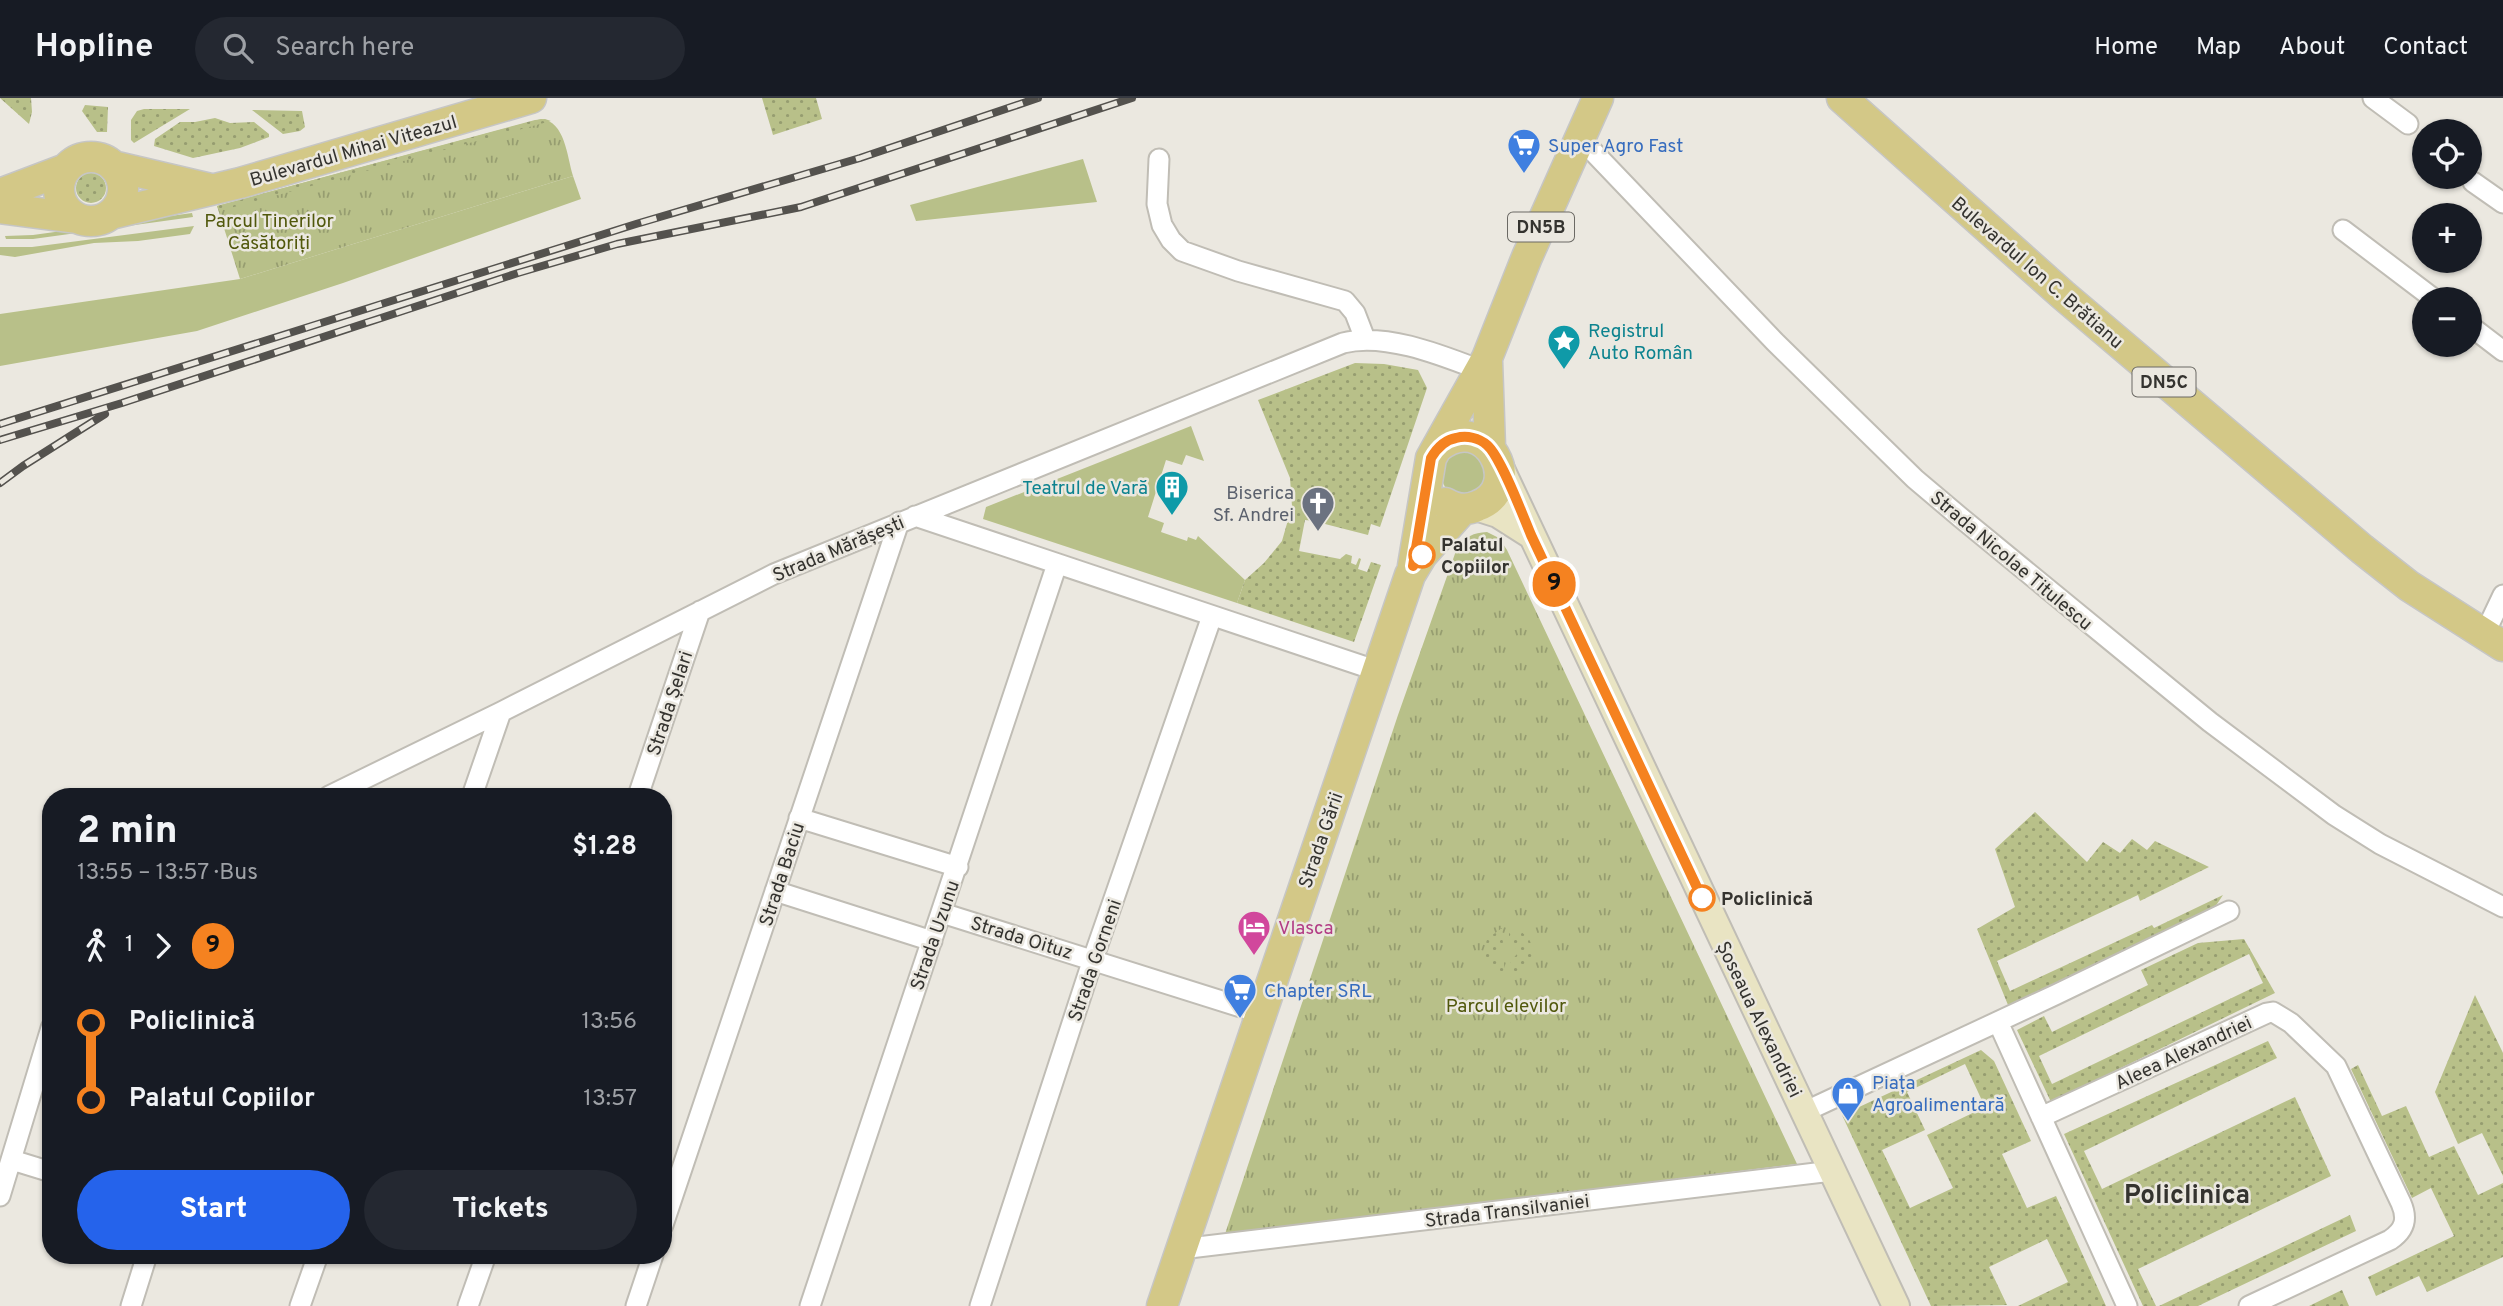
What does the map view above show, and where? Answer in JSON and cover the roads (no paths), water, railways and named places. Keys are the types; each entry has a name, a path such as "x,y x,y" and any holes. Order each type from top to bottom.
{"main road":[{"name":"Bulevardul Mihai Viteazul","path":"111,214 215,190 531,98"},
{"name":"DN5B","path":"1413,566 1429,464 1483,364 1598,98"},
{"name":"Bulevardul Ion C. Brătianu","path":"1842,98 2072,303 2341,531 2409,586 2493,640"},
{"path":"0,194 66,169 84,158 104,160 113,166 122,181 123,192 118,206 111,214 95,221 0,208"},
{"name":"Bulevardul Mihai Viteazul","path":"113,166 215,190"},
{"path":"66,169 59,186 60,196 69,212 76,218"},
{"name":"DN5B","path":"1470,508 1487,500 1495,491 1500,478 1483,364"},
{"path":"1438,447 1461,437 1474,438 1495,457"},
{"name":"Șoseaua Alexandriei","path":"1495,457 1896,1306"},
{"path":"1428,477 1432,489 1440,499 1451,506 1497,514 1531,535"},
{"name":"Strada Gării","path":"1162,1306 1413,566 1470,508"}],"street":[{"path":"2373,98 2408,124"},
{"name":"Strada Nicolae Titulescu","path":"1581,139 1774,342 1880,446 1959,517 2210,722 2334,815 2389,849 2503,907"},
{"path":"1159,159 1157,204 1162,225 1182,251 1238,271 1345,302 1355,313 1365,339"},
{"path":"2482,188 2503,203"},
{"path":"2343,230 2418,287"},
{"path":"2482,336 2503,351"},
{"name":"Strada Mărășești","path":"345,788 774,574 1342,343 1365,339 1483,364"},
{"path":"907,519 1057,564 1378,671"},
{"name":"Strada Baciu","path":"672,1198 799,818 907,519"},
{"name":"Strada Uzunu","path":"810,1306 1057,564"},
{"path":"2493,640 2503,595"},
{"name":"Strada Șelari","path":"641,788 700,611"},
{"name":"Strada Gorneni","path":"980,1306 1093,959 1213,616"},
{"path":"475,788 501,712"},
{"path":"799,818 958,866"},
{"path":"775,891 932,941"},
{"path":"1804,1112 1998,1023 2229,911"},
{"name":"Strada Oituz","path":"942,912 1263,1014"},
{"name":"Aleea Alexandriei","path":"2041,1117 2267,1013 2273,1012 2291,1023 2336,1066 2406,1219 2402,1230 2390,1240 2249,1306"},
{"path":"1998,1023 2127,1306"},
{"path":"0,1196 42,1058"},
{"path":"12,1160 42,1169"},
{"name":"Strada Transilvaniei","path":"1181,1249 1832,1171"},
{"path":"131,1306 145,1264"},
{"path":"300,1306 315,1264"},
{"path":"468,1306 482,1264"},
{"path":"636,1306 650,1264"}],"railway":[{"path":"0,424 636,224 860,158 1038,98"},
{"path":"0,440 122,403 518,273 617,244 801,207 1132,98"},
{"path":"0,483 105,414"}],"place":[{"name":"Super Agro Fast","path":"1524,175"},
{"name":"Registrul Auto Român","path":"1564,371"},
{"name":"Teatrul de Vară","path":"1172,517"},
{"name":"Biserica Sf. Andrei","path":"1318,533"},
{"name":"Palatul Copiilor","path":"1422,555"},
{"name":"Policlinică","path":"1702,898"},
{"name":"Vlasca","path":"1254,957"},
{"name":"Chapter SRL","path":"1240,1020"},
{"name":"Piața Agroalimentară","path":"1848,1123"}],"district":[{"name":"Policlinica","path":"2187,1194"}],"park label":[{"name":"Parcul Tinerilor Căsătoriți","path":"269,231"},
{"name":"Parcul elevilor","path":"1506,1005"}]}
